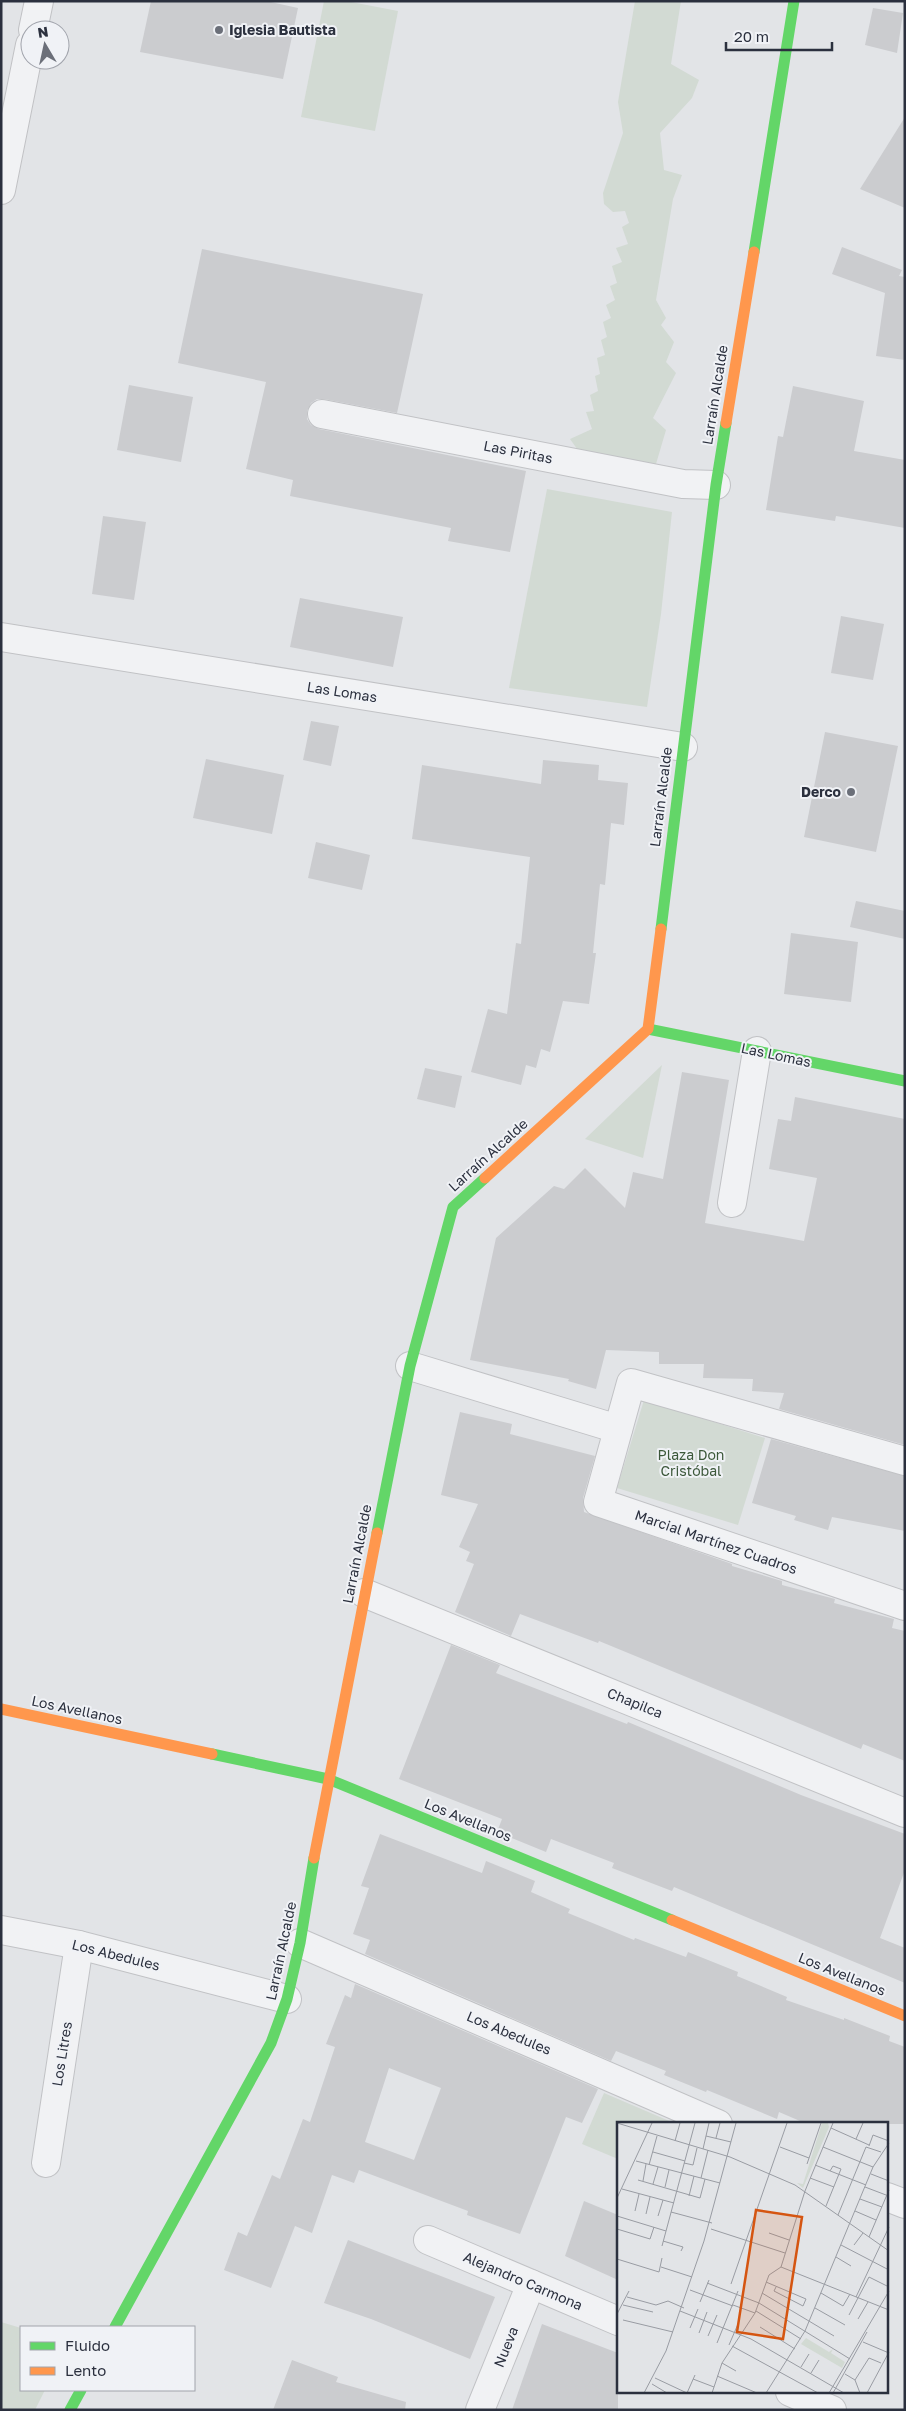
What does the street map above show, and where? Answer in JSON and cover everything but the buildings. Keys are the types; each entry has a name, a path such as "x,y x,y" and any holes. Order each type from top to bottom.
{"street":[{"path":"35,20 39,1"},
{"name":"Larraín Alcalde","path":"116,2326 272,2043 287,1999 300,1943 328,1779 410,1366 453,1207 648,1029 716,485 794,1"},
{"path":"1,190 25,70"},
{"name":"Las Piritas","path":"322,414 684,484 716,485"},
{"name":"Las Lomas","path":"1,637 683,747"},
{"name":"Las Lomas","path":"648,1029 905,1081"},
{"path":"732,1203 757,1051"},
{"path":"410,1366 618,1429"},
{"name":"Marcial Martínez Cuadros","path":"905,1461 631,1383 598,1502 905,1606"},
{"name":"Chapilca","path":"364,1593 905,1813"},
{"name":"Los Avellanos","path":"1,1709 328,1779 905,2016"},
{"name":"Los Abedules","path":"1,1930 79,1945 287,1999"},
{"name":"Los Abedules","path":"300,1943 713,2122"},
{"name":"Los Litres","path":"46,2163 79,1945"},
{"path":"888,2197 905,2204"},
{"name":"Alejandro Carmona","path":"428,2240 617,2321"},
{"name":"Nueva","path":"480,2410 531,2284"},
{"path":"70,2410 80,2391"},
{"path":"795,2394 832,2410"}],"green space":[{"path":"324,1 346,1 398,11 375,131 301,117"},
{"path":"635,1 681,1 671,64 699,80 692,98 660,133 664,170 682,175 673,199 656,300 666,318 661,325 674,342 666,362 676,373 653,418 666,430 656,464 649,468 580,453 570,439 592,429 586,412 594,411 590,395 598,391 595,376 600,374 597,358 605,355 601,340 607,337 603,322 611,318 606,305 615,300 610,286 617,283 612,266 622,262 616,248 628,244 622,227 629,223 625,211 613,212 604,204 603,193 623,133 618,102"},
{"path":"547,489 672,512 661,614 647,707 509,688"},
{"path":"662,1065 643,1158 585,1139"},
{"name":"Plaza Don Cristóbal","path":"644,1400 765,1438 738,1525 617,1488"},
{"path":"604,2093 672,2122 617,2122 617,2159 582,2144"},
{"path":"1,2322 20,2328 20,2391 44,2391 35,2410 1,2410"}],"traffic: fast":[{"path":"754,252 794,1"},
{"path":"661,929 716,485 726,423"},
{"path":"648,1029 905,1081"},
{"path":"377,1533 410,1366 453,1207 485,1178"},
{"path":"212,1754 328,1779 672,1920"},
{"path":"116,2326 271,2043 287,1999 300,1943 314,1858"},
{"path":"70,2410 80,2391"}],"traffic: slow":[{"path":"726,423 754,252"},
{"path":"485,1178 648,1029 661,929"},
{"path":"314,1858 377,1533"},
{"path":"1,1709 212,1754"},
{"path":"672,1920 905,2016"}],"place":[{"name":"Iglesia Bautista","path":"219,30"},
{"name":"Derco","path":"851,792"}]}
